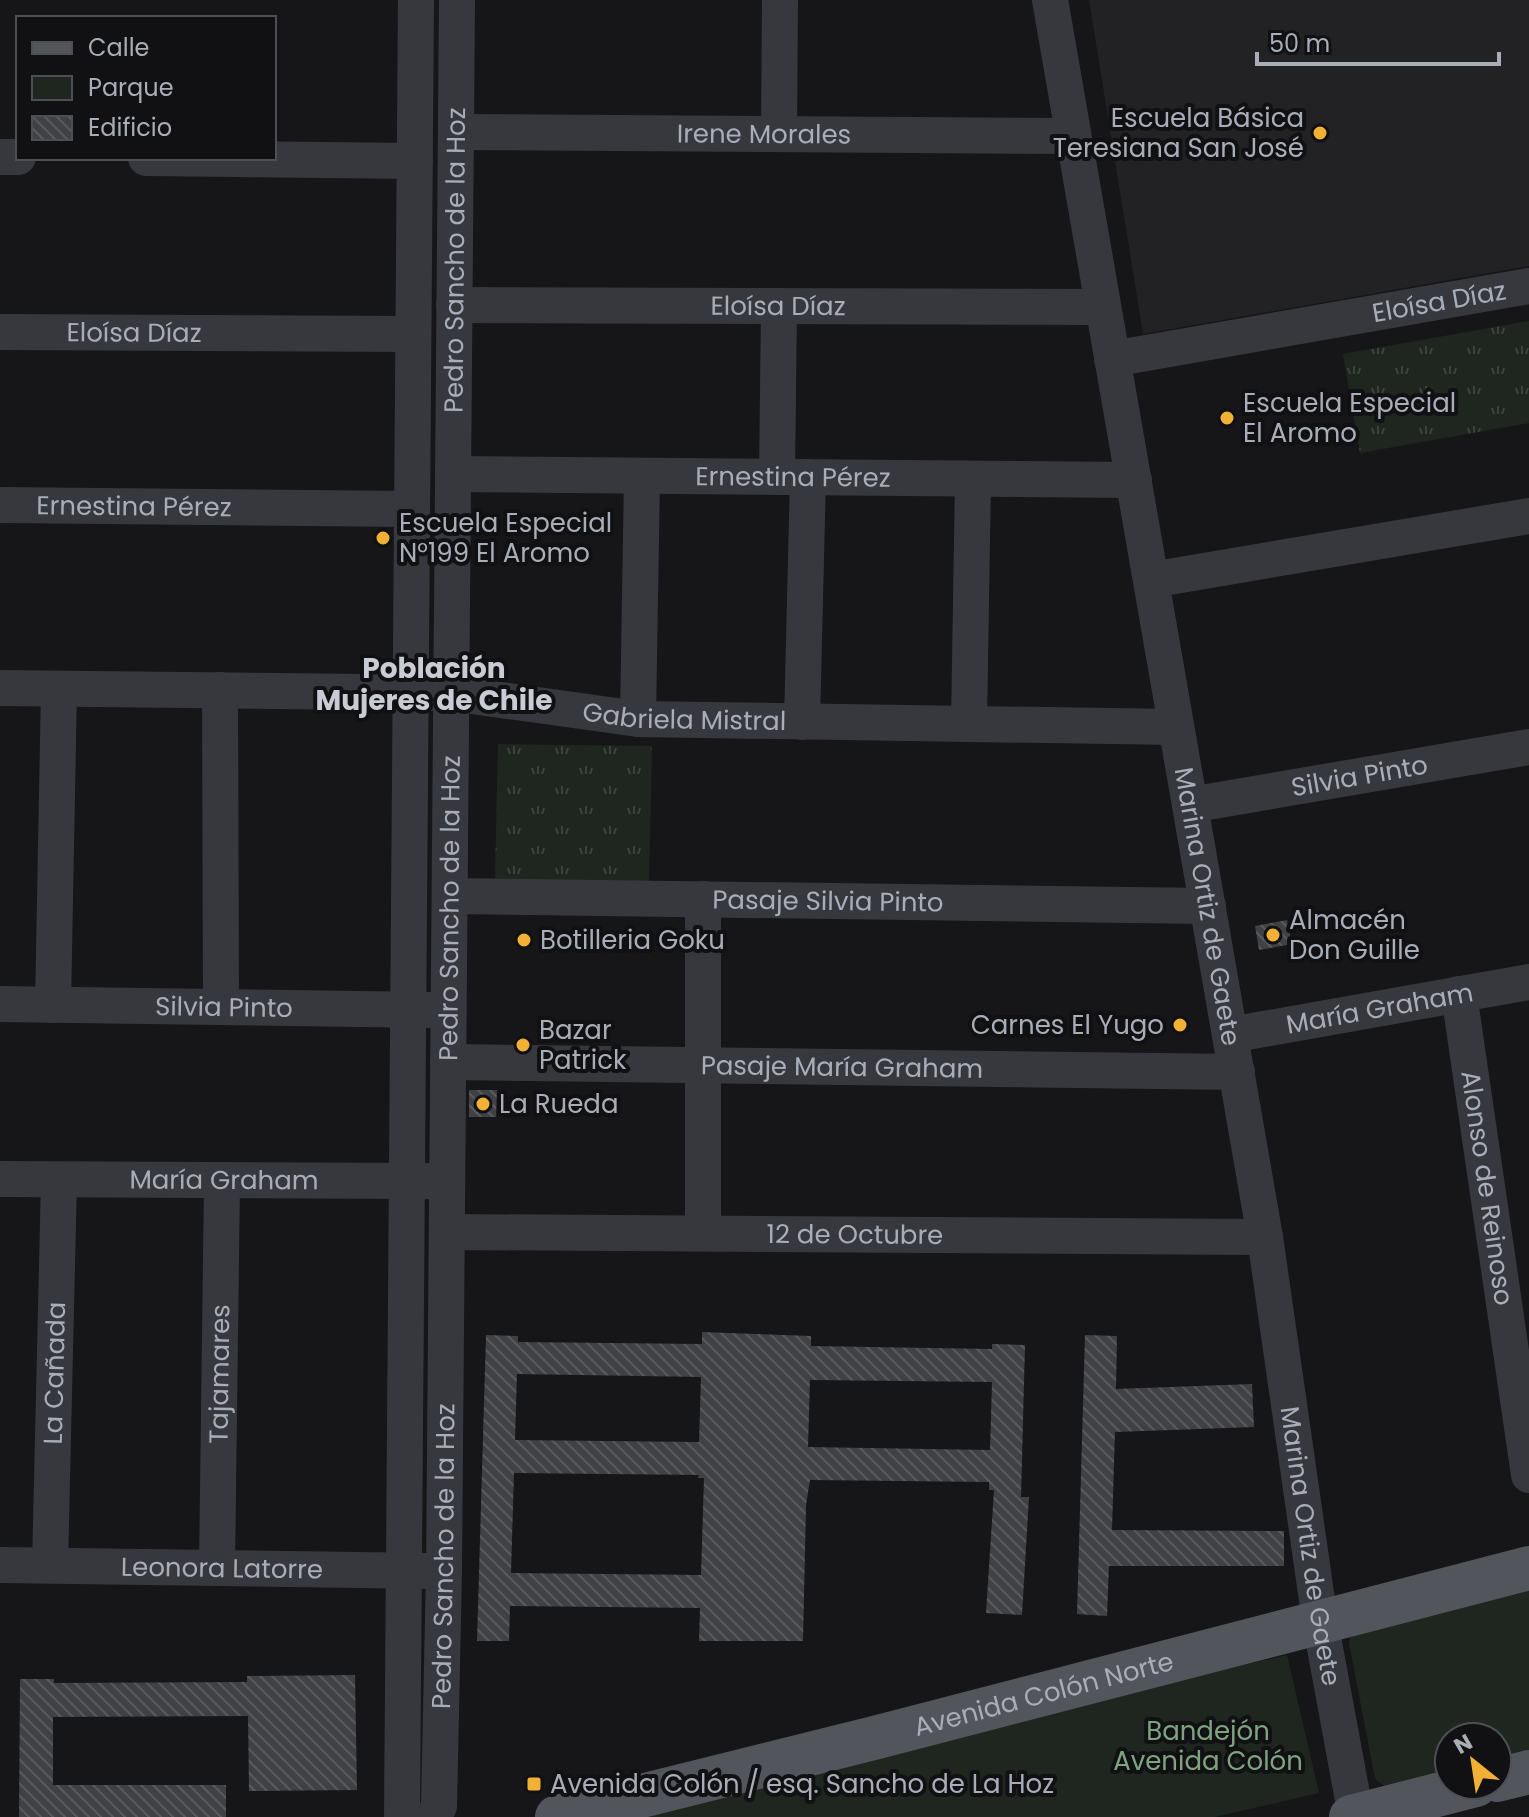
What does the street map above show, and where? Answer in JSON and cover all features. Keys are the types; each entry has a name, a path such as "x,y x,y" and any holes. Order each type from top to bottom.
{"main road":[{"name":"Avenida Colón Norte","path":"557,1817 1529,1568"},
{"path":"1354,1816 1433,1796"}],"street":[{"name":"Pedro Sancho de la Hoz","path":"402,1817 416,0"},
{"name":"Pedro Sancho de la Hoz","path":"434,1817 439,1806 444,1571 457,0"},
{"path":"779,134 780,0"},
{"name":"Marina Ortiz de Gaete","path":"1050,0 1265,1237 1320,1621 1354,1816"},
{"name":"Irene Morales","path":"456,132 1073,136"},
{"path":"276,159 415,161"},
{"name":"Eloísa Díaz","path":"1112,359 1529,286"},
{"name":"Eloísa Díaz","path":"454,305 1103,307"},
{"path":"779,306 792,477 802,722"},
{"name":"Eloísa Díaz","path":"0,332 413,334"},
{"name":"Ernestina Pérez","path":"453,474 1134,480"},
{"path":"638,719 642,476"},
{"path":"969,724 973,479"},
{"name":"Ernestina Pérez","path":"0,505 412,509"},
{"path":"1151,580 1529,516"},
{"name":"Gabriela Mistral","path":"0,688 451,693 638,719 1176,727"},
{"path":"53,1005 59,689"},
{"path":"220,690 221,1007"},
{"name":"Silvia Pinto","path":"1190,805 1529,747"},
{"name":"Pasaje Silvia Pinto","path":"450,896 1208,906"},
{"path":"703,899 703,1233"},
{"name":"María Graham","path":"1230,1035 1529,982"},
{"name":"Alonso de Reinoso","path":"1459,994 1529,1475"},
{"name":"Silvia Pinto","path":"0,1004 449,1010"},
{"name":"Pasaje María Graham","path":"448,1062 1237,1072"},
{"name":"María Graham","path":"0,1179 447,1182"},
{"name":"La Cañada","path":"50,1565 59,1180"},
{"name":"Tajamares","path":"217,1568 222,1181"},
{"name":"12 de Octubre","path":"447,1232 1265,1237"},
{"name":"Leonora Latorre","path":"0,1565 444,1571"}],"shaded area":[{"name":"Escuela Básica Teresiana San José","path":"1089,0 1529,0 1529,266 1143,334"}],"green space":[{"path":"1529,321 1529,423 1360,453 1343,354"},
{"path":"498,744 652,746 649,883 495,880"},
{"name":"Bandejón Avenida Colón","path":"1529,1583 1529,1753 1513,1757 1513,1721 1433,1721 1433,1777 1386,1787 1376,1780 1374,1774 1349,1643 1351,1633"},
{"name":"Bandejón Avenida Colón","path":"1287,1655 1319,1793 1215,1817 581,1817"}],"building":[{"name":"Almacén Don Guille","path":"1287,920 1292,944 1259,950 1255,926"},
{"name":"La Rueda","path":"469,1090 497,1090 496,1117 469,1117"},
{"path":"702,1332 811,1336 811,1346 992,1349 992,1344 1025,1345 1021,1497 1029,1497 1022,1615 986,1613 994,1490 989,1490 989,1482 810,1480 806,1505 803,1641 699,1641 700,1608 510,1606 509,1641 477,1641 486,1335 518,1336 518,1342 702,1344","holes":["517,1374 701,1377 699,1442 515,1440","810,1380 992,1382 990,1450 808,1447","514,1473 699,1475 698,1478 704,1478 701,1575 511,1573"]},
{"path":"1085,1335 1117,1336 1116,1389 1252,1384 1254,1427 1115,1432 1112,1530 1284,1531 1284,1566 1109,1566 1107,1616 1077,1614"},
{"path":"355,1675 357,1790 249,1791 248,1716 53,1717 53,1785 226,1785 226,1817 19,1817 20,1679 54,1679 54,1683 247,1682 247,1676"}],"place":[{"name":"Escuela Básica Teresiana San José","path":"1320,133"},
{"name":"Escuela Especial El Aromo","path":"1227,418"},
{"name":"Escuela Especial N°199 El Aromo","path":"383,538"},
{"name":"Almacén Don Guille","path":"1273,935"},
{"name":"Botilleria Goku","path":"524,940"},
{"name":"Carnes El Yugo","path":"1180,1025"},
{"name":"Bazar Patrick","path":"523,1045"},
{"name":"La Rueda","path":"483,1104"},
{"name":"Avenida Colón / esq. Sancho de La Hoz","path":"534,1784"}],"district":[{"name":"Población Mujeres de Chile","path":"434,684"}]}
